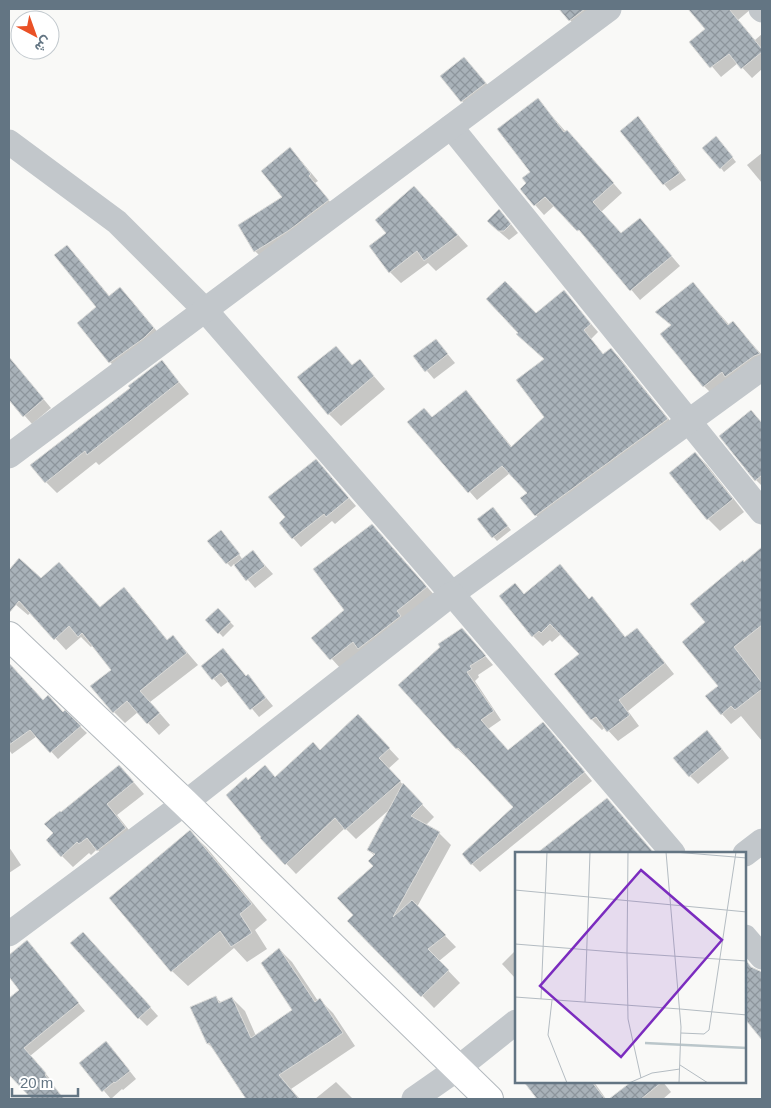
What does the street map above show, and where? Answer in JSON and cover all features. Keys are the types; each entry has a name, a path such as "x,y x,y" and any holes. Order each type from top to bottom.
{"main road":[{"path":"9,636 185,803 489,1099"}],"street":[{"path":"9,456 609,9"},
{"path":"451,127 762,512"},
{"path":"9,142 117,222 205,310 452,594 672,852"},
{"path":"9,934 185,803 452,594 762,368"},
{"path":"746,853 762,841"},
{"path":"746,938 762,957"},
{"path":"414,1099 457,1069 515,1023"}],"building":[{"path":"559,9 585,9 569,21"},
{"path":"688,9 729,9 762,49 762,52 741,69 729,54 710,68 689,42 705,29"},
{"path":"464,57 486,83 461,102 440,76"},
{"path":"538,98 564,132 567,130 614,183 593,202 621,233 640,218 672,256 630,291 579,230 577,231 545,197 534,206 520,189 526,183 522,178 530,172 497,129"},
{"path":"638,116 680,173 663,185 620,131"},
{"path":"716,136 733,157 720,169 702,148"},
{"path":"290,147 311,174 309,176 329,200 288,231 254,252 238,225 282,197 261,171"},
{"path":"414,186 458,235 424,261 417,251 389,273 369,246 386,233 375,220"},
{"path":"499,209 511,224 504,231 498,231 487,221"},
{"path":"67,245 109,296 120,287 154,328 144,338 109,363 77,323 96,307 54,255"},
{"path":"505,281 536,313 564,290 591,324 584,330 603,354 611,348 668,419 535,516 520,498 527,493 502,466 468,493 407,422 424,408 432,417 466,390 511,447 544,417 516,380 544,359 516,334 518,333 486,299"},
{"path":"693,282 728,325 733,321 760,354 754,356 725,377 722,372 703,387 660,334 671,325 655,312"},
{"path":"436,339 448,354 425,372 413,356"},
{"path":"336,346 352,365 360,359 374,376 328,415 297,377"},
{"path":"9,357 44,399 23,417 9,400"},
{"path":"162,360 179,382 87,455 85,451 45,483 30,465 130,388 128,386"},
{"path":"751,410 762,423 762,475 755,481 719,436"},
{"path":"695,452 733,499 707,520 669,473"},
{"path":"316,459 349,498 326,517 324,514 292,539 279,523 285,517 268,497"},
{"path":"493,507 508,526 492,538 477,519"},
{"path":"372,524 427,587 397,611 401,616 358,649 353,642 330,660 311,638 344,610 313,569"},
{"path":"221,530 240,554 226,564 207,541"},
{"path":"762,547 762,625 734,647 762,683 762,689 735,710 731,706 721,715 705,696 718,686 682,642 705,622 690,604 743,560 744,562"},
{"path":"253,550 265,566 246,581 234,565"},
{"path":"19,558 41,578 59,562 100,607 124,587 167,640 173,635 187,653 140,691 160,713 147,724 127,701 113,713 90,686 111,670 82,633 78,637 69,626 54,640 19,601 9,613 9,570"},
{"path":"560,564 589,599 592,596 625,637 637,628 665,663 619,700 630,715 607,732 596,717 591,720 554,674 579,654 550,624 541,633 539,631 532,637 499,596 515,583 524,594"},
{"path":"218,608 231,622 218,634 205,620"},
{"path":"462,628 486,656 470,666 472,669 467,672 494,711 481,720 508,750 543,722 585,772 471,865 462,854 513,807 458,748 456,749 398,685 440,647 438,644"},
{"path":"223,648 246,676 248,674 266,698 250,710 221,673 212,680 201,666"},
{"path":"9,663 43,700 48,695 63,712 65,710 81,726 50,753 30,730 9,745"},
{"path":"358,714 390,748 379,758 401,781 345,830 335,818 285,865 260,838 226,795 246,777 248,780 265,765 275,777 313,742 320,750"},
{"path":"707,730 722,749 689,777 673,758"},
{"path":"119,765 134,782 107,804 126,828 97,851 87,838 79,844 77,842 61,857 46,840 53,833 44,824"},
{"path":"403,783 423,804 411,816 440,832 393,917 412,900 446,935 428,949 449,970 421,997 347,921 353,915 337,898 373,866 368,861 375,854 367,850"},
{"path":"607,798 653,852 538,852"},
{"path":"190,830 252,904 240,914 252,933 231,947 220,931 171,972 109,898"},
{"path":"83,932 151,1007 138,1019 70,943"},
{"path":"27,940 79,1003 24,1048 46,1073 45,1075 64,1099 32,1099 9,1075 9,998 19,990 9,977 9,955"},
{"path":"279,948 315,1002 320,998 343,1033 279,1075 299,1099 246,1099 209,1043 207,1044 190,1007 216,996 219,1003 232,997 251,1038 292,1010 261,963"},
{"path":"746,960 751,967 762,972 762,1040 746,1020"},
{"path":"106,1041 130,1071 102,1092 79,1063"},
{"path":"525,1083 593,1083 605,1099 537,1099"},
{"path":"630,1083 661,1083 641,1099 609,1099"}]}
